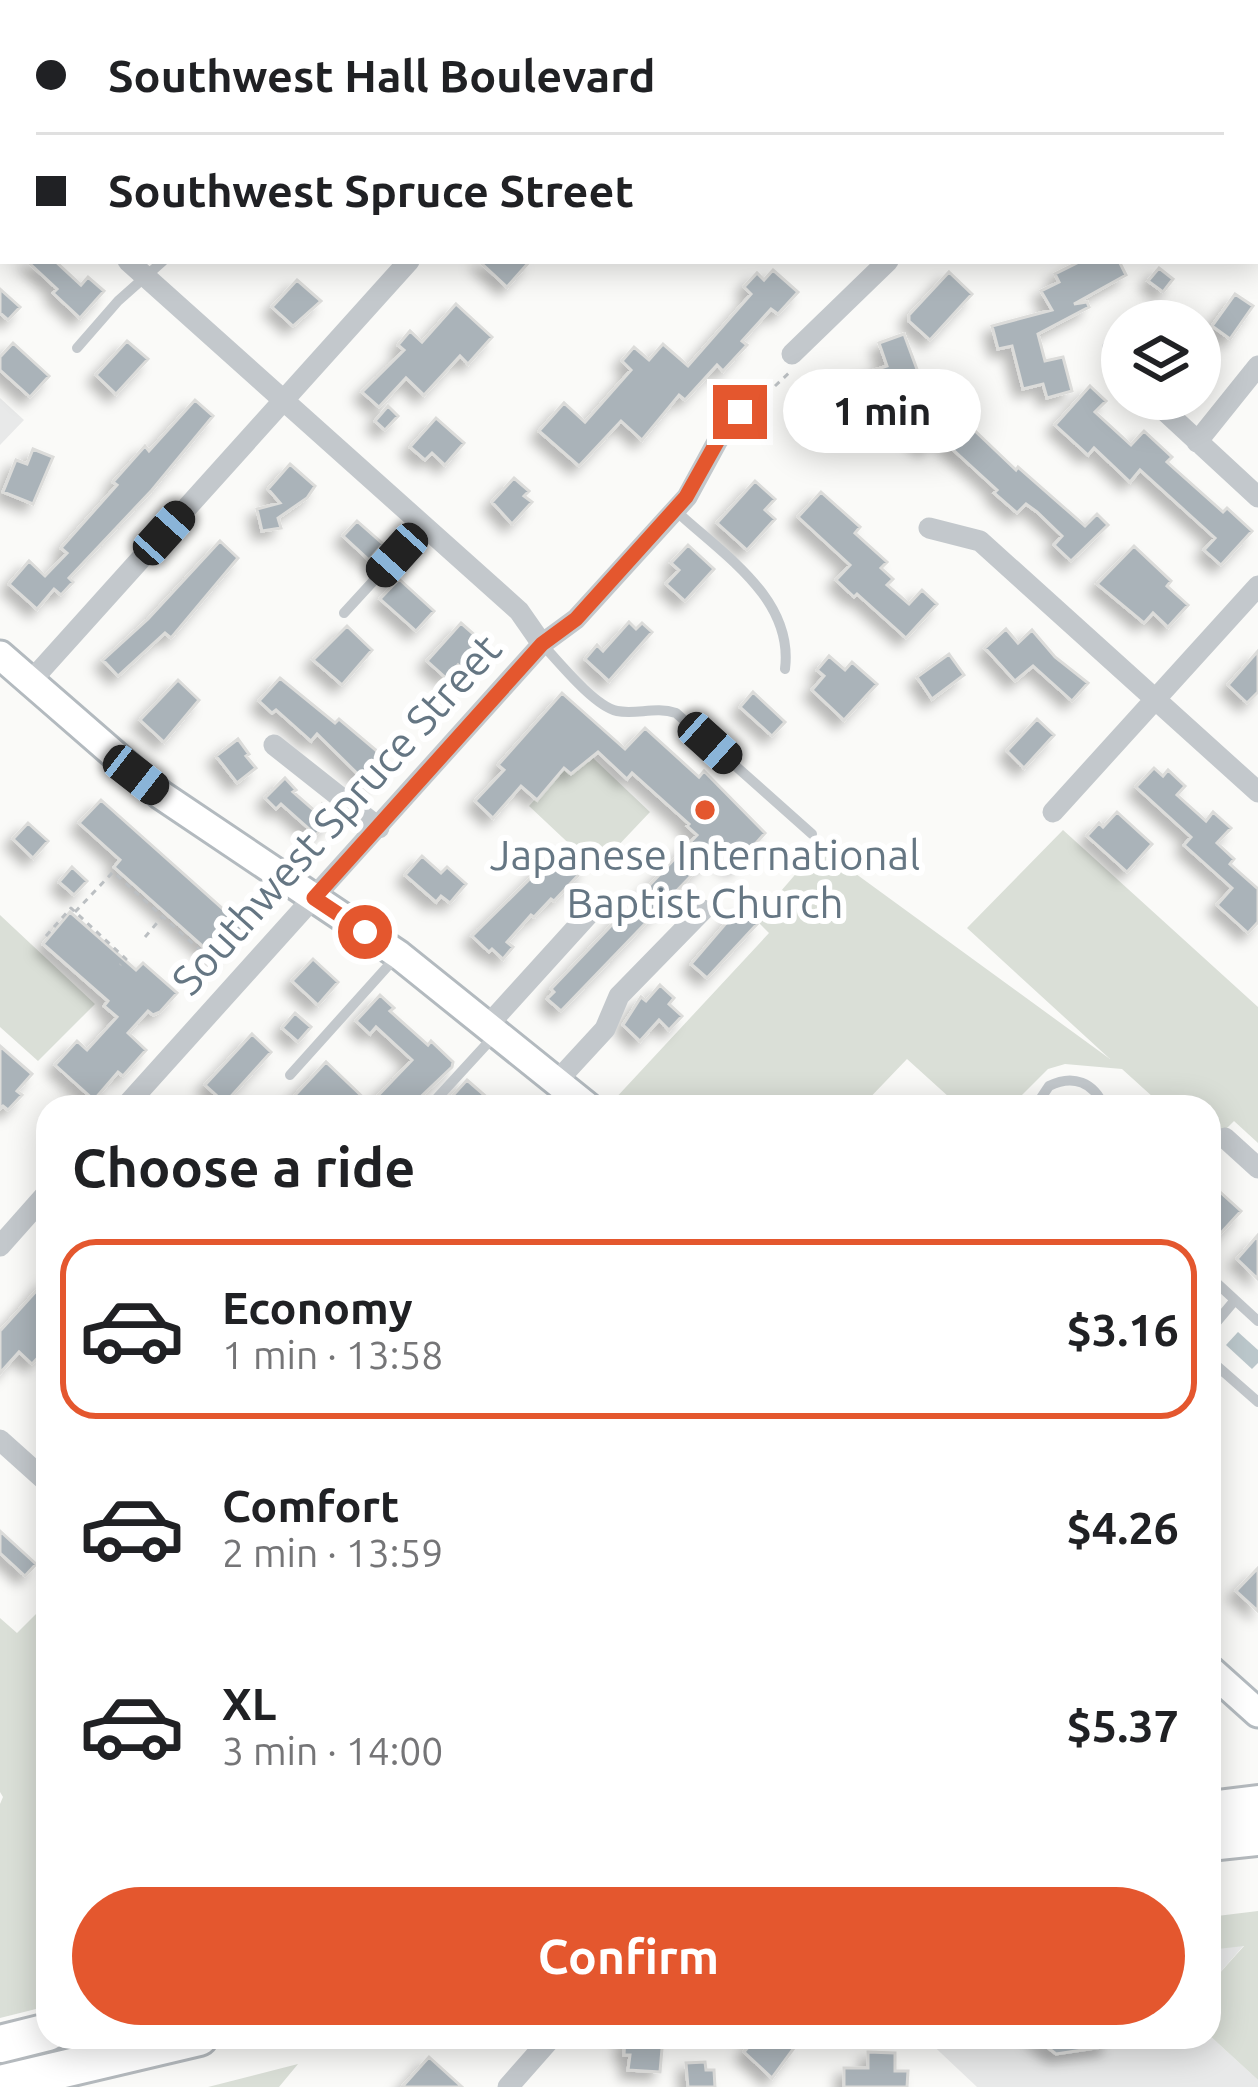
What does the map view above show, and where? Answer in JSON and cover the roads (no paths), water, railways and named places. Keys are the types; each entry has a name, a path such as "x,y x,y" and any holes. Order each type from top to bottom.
{"highway":[{"path":"1221,1809 1258,1804"},
{"path":"1221,1841 1258,1837"},
{"path":"0,2044 36,2035"},
{"path":"0,2084 149,2049"}],"main road":[{"path":"0,655 161,795 399,955 571,1095"},
{"path":"1221,1680 1258,1713"}],"street":[{"path":"30,682 406,264"},
{"path":"792,354 885,264"},
{"path":"155,270 283,401 519,610 542,644"},
{"path":"1197,442 1258,366"},
{"name":"Southwest Spruce Street","path":"136,1095 542,644 576,619 674,510 718,440 756,392"},
{"path":"1174,420 1258,497"},
{"path":"929,528 980,541 1258,791"},
{"path":"1053,812 1258,586"},
{"path":"274,745 379,828"},
{"path":"493,1028 598,905"},
{"path":"575,1095 619,996 704,910"},
{"path":"1225,1138 1258,1168"},
{"path":"0,1246 36,1206"},
{"path":"0,1440 36,1472"},
{"path":"508,2087 541,2049"}],"lane":[{"path":"77,349 118,301 155,270"},
{"path":"674,510 776,609 788,646 785,669"},
{"path":"344,614 424,526"},
{"path":"542,644 604,705 617,711 661,707 676,713 812,833"},
{"path":"290,1075 399,955"},
{"path":"439,1095 493,1028"},
{"path":"1043,1095 1049,1086 1070,1079 1091,1086 1097,1095"},
{"path":"1221,1287 1258,1321"},
{"path":"1221,1316 1235,1300"},
{"path":"1221,1370 1258,1402"}],"place":[{"name":"Japanese International Baptist Church","path":"705,810"}]}
